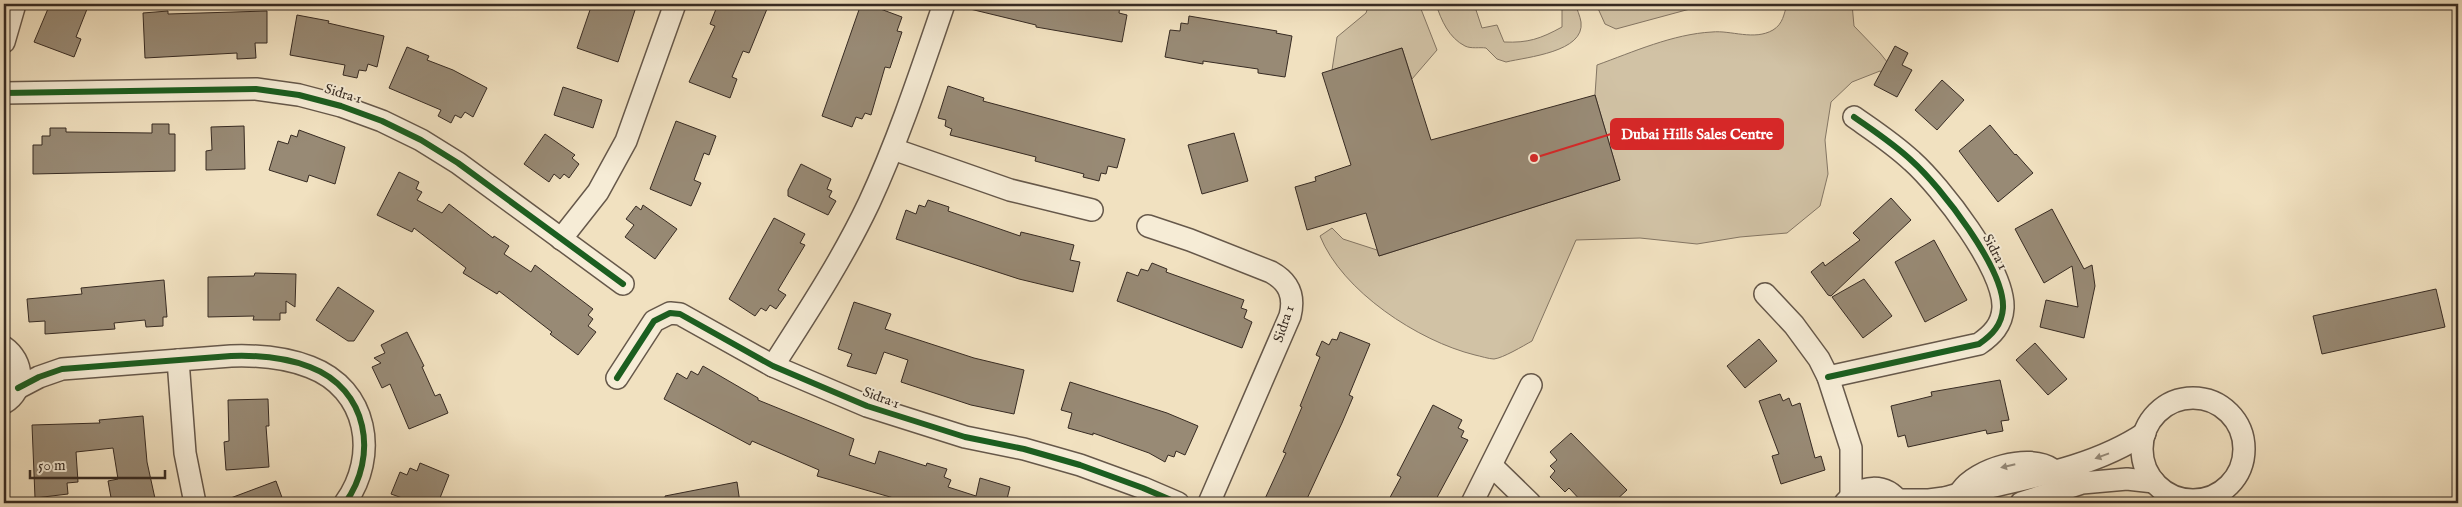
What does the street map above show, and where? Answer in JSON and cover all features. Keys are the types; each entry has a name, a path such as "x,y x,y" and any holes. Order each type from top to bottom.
{"street":[{"path":"4,42 15,4"},
{"path":"562,238 598,192 626,141 675,4"},
{"path":"773,366 845,249 893,149 944,4"},
{"name":"Sidra 1","path":"4,93 256,89 299,95 342,106 382,120 421,140 458,163 623,284"},
{"name":"Sidra 1","path":"1828,377 1979,344 1997,329 2003,306 2001,294 1988,264 1956,209 1912,161 1888,140 1854,117"},
{"path":"893,149 1010,190 1092,210"},
{"name":"Sidra 1","path":"1148,226 1271,272 1281,277 1292,295 1290,316 1209,503"},
{"path":"1765,294 1799,330 1828,377 1851,448 1864,470 1893,497"},
{"name":"Sidra 1","path":"617,378 654,321 670,313 680,314 773,366 867,406 949,432 1024,449 1080,465 1178,503"},
{"path":"7,350 62,369"},
{"path":"7,350 19,367 8,400"},
{"path":"8,400 39,377 62,369 257,355 282,359 311,367 330,378 352,403 362,424 366,443 363,467 354,491 345,503"},
{"path":"178,360 185,453 195,503"},
{"path":"1472,503 1492,466 1530,385"},
{"path":"2196,398 2213,402 2227,411 2237,422 2244,450 2241,465 2235,478 2224,490 2209,497 2194,500 2180,501 2165,492 2154,482 2145,468 2142,450 2145,433 2152,418 2164,407 2180,400 2196,398"},
{"path":"1848,499 1860,490 1893,497 1929,500 1959,494 2102,456 2125,446 2145,433"},
{"path":"1848,499 1851,448"},
{"path":"1492,466 1530,503"},
{"path":"2232,503 2235,478"},
{"path":"2021,503 2082,483 2127,479 2154,482"}],"shaded area":[{"path":"1369,4 1419,4 1437,50 1412,79 1402,48 1332,70 1337,37 1366,13"},
{"path":"1436,4 1474,4 1482,28 1497,25 1504,42 1512,42 1534,39 1562,27 1562,4 1575,4 1581,22 1580,32 1565,47 1540,55 1506,62 1497,59 1486,48 1470,47 1459,43 1446,28"},
{"path":"1596,4 1757,4 1755,7 1701,6 1616,29 1605,24"},
{"path":"1787,4 1852,4 1854,26 1880,53 1899,77 1898,82 1880,71 1852,82 1831,102 1825,140 1828,174 1820,206 1787,233 1740,237 1697,244 1640,238 1576,240 1532,341 1494,359 1453,348 1430,338 1384,311 1345,276 1320,236 1332,228 1343,239 1377,250 1379,256 1620,180 1595,95 1597,65 1653,44 1697,33 1719,32 1758,35 1766,33 1779,25"}],"building":[{"path":"50,4 89,4 76,37 81,39 74,57 34,42"},
{"path":"592,4 637,4 618,62 577,48"},
{"path":"718,4 769,4 749,53 743,51 732,77 737,79 730,98 689,82 715,26 710,24"},
{"path":"861,4 867,4 902,17 897,31 902,32 890,68 885,67 871,115 865,113 862,119 856,117 852,127 822,116"},
{"path":"971,4 1120,4 1119,13 1127,15 1122,42 1036,27 1036,25 970,9"},
{"path":"168,11 168,14 267,11 267,43 255,43 256,58 237,59 237,53 145,58 143,13"},
{"path":"297,15 329,21 328,23 384,36 377,67 368,64 366,71 359,70 357,78 343,75 345,65 290,55"},
{"path":"1189,16 1277,31 1276,33 1292,36 1285,77 1258,73 1258,69 1203,61 1203,64 1165,57 1170,30 1180,31 1181,23 1188,24"},
{"path":"1895,46 1908,53 1902,65 1912,70 1897,97 1874,85"},
{"path":"407,47 429,56 427,60 453,70 487,88 473,117 465,112 461,118 455,115 451,123 438,116 441,110 389,88"},
{"path":"1402,48 1431,140 1595,95 1620,180 1379,256 1366,213 1307,230 1295,187 1316,181 1315,177 1351,165 1322,73"},
{"path":"1942,80 1964,100 1937,130 1915,110"},
{"path":"948,86 984,98 983,101 1125,139 1117,168 1108,166 1106,174 1101,173 1099,181 1083,177 1084,174 1035,161 1036,157 950,135 952,129 945,126 946,120 938,118"},
{"path":"563,87 602,100 593,128 554,115"},
{"path":"676,121 716,136 709,155 704,153 694,180 701,183 691,206 650,189"},
{"path":"152,124 169,124 169,134 175,134 175,171 33,174 33,145 42,145 42,136 50,136 50,128 66,128 66,132 152,133"},
{"path":"1990,125 2033,173 1998,202 1959,151"},
{"path":"244,126 245,169 206,170 206,151 212,150 211,127"},
{"path":"299,130 345,147 335,184 309,175 307,182 269,170 278,141 288,144 291,135 297,137"},
{"path":"1234,133 1248,181 1202,194 1188,145"},
{"path":"545,134 575,155 572,158 579,164 569,178 564,174 560,179 554,174 549,182 524,164"},
{"path":"801,164 831,179 827,189 832,191 829,197 836,201 828,215 788,196 788,190"},
{"path":"399,172 419,182 416,189 422,192 417,200 442,213 449,204 493,238 494,236 509,246 504,254 531,272 535,265 593,309 588,315 593,319 588,326 596,332 578,355 550,334 552,332 499,291 497,294 463,273 466,268 414,228 412,232 377,215"},
{"path":"1891,198 1911,220 1831,296 1828,295 1811,272 1823,262 1825,266 1860,240 1853,233"},
{"path":"928,200 949,207 948,211 1020,236 1021,232 1074,245 1070,260 1080,262 1073,292 1019,279 896,239 906,210 916,214 919,205 925,207"},
{"path":"643,205 677,229 655,259 625,237 634,225 626,219 636,206 641,210"},
{"path":"2052,209 2084,269 2092,265 2095,286 2084,338 2040,327 2046,300 2078,307 2072,266 2044,283 2015,229"},
{"path":"774,218 805,234 800,243 805,245 778,290 786,295 776,309 770,305 766,311 761,308 755,316 729,299"},
{"path":"1934,240 1967,300 1925,322 1895,262"},
{"path":"1152,263 1167,269 1166,272 1244,300 1241,308 1247,310 1244,318 1252,322 1242,348 1117,301 1127,272 1138,276 1141,269 1148,271"},
{"path":"255,273 296,274 295,307 286,301 286,313 280,313 280,320 253,320 254,316 208,317 208,277 254,276"},
{"path":"1864,279 1892,316 1863,338 1832,297"},
{"path":"164,280 167,317 163,317 163,326 146,327 145,320 114,323 115,329 45,334 45,321 29,322 27,299 82,294 81,288"},
{"path":"338,287 374,311 354,341 348,341 316,320"},
{"path":"2436,289 2445,327 2322,354 2313,316"},
{"path":"854,302 891,314 885,329 974,358 1024,370 1014,414 971,405 901,382 908,360 884,352 876,374 847,366 852,354 838,349"},
{"path":"407,332 424,366 422,367 435,396 440,394 448,413 409,429 390,384 382,388 372,367 381,363 374,358 385,353 381,345"},
{"path":"1340,332 1370,344 1349,395 1353,397 1342,423 1305,503 1263,503 1286,453 1283,452 1320,357 1316,355 1322,341 1329,345 1332,339 1337,340"},
{"path":"1759,339 1777,361 1745,388 1727,366"},
{"path":"2035,343 2067,379 2048,395 2016,360"},
{"path":"703,366 758,398 758,400 854,439 849,455 875,464 879,451 926,466 927,463 947,469 944,477 951,480 948,487 976,496 980,478 1010,487 1006,503 911,503 817,476 819,470 752,441 750,445 664,399 677,373 687,379 691,371 698,375"},
{"path":"2000,380 2009,420 2001,421 2003,431 1987,434 1986,430 1908,447 1905,435 1898,437 1891,406 1932,396 1931,392"},
{"path":"1070,382 1167,413 1198,426 1185,455 1176,451 1174,457 1168,455 1165,462 1149,453 1093,433 1093,435 1068,428 1072,413 1061,410"},
{"path":"1780,394 1783,401 1789,398 1792,406 1800,403 1815,458 1821,456 1825,470 1781,484 1772,456 1779,454 1759,401"},
{"path":"268,399 269,426 266,426 269,467 226,470 224,442 229,441 228,400"},
{"path":"1433,405 1462,420 1458,428 1464,431 1461,437 1468,440 1434,503 1387,503 1401,477 1397,475"},
{"path":"143,416 147,462 156,503 112,503 108,481 118,479 113,448 76,452 78,482 67,483 68,494 35,498 32,425 100,423 99,420"},
{"path":"1571,433 1627,490 1613,503 1583,503 1569,488 1565,492 1550,477 1555,471 1550,466 1557,460 1550,452"},
{"path":"420,463 449,475 438,503 416,503 391,494 400,472 407,475 410,468 417,471"},
{"path":"276,481 284,503 220,502"},
{"path":"737,482 740,503 666,503 665,496"}],"cycle path":[{"path":"4,93 256,89 299,95 341,106 382,121 421,140 458,163 623,284"},
{"path":"1828,377 1979,344 1995,329 2001,320 2003,308 2001,292 1994,272 1969,229 1954,208 1912,161 1891,143 1854,117"},
{"path":"617,378 654,321 670,313 680,314 773,366 867,406 965,437 1024,449 1080,465 1178,503"},
{"path":"18,388 39,377 62,369 231,356 271,357 310,367 330,377 345,391 356,407 362,426 364,445 362,465 356,485 345,503"}],"place":[{"name":"Dubai Hills Sales Centre","path":"1534,158"}]}
